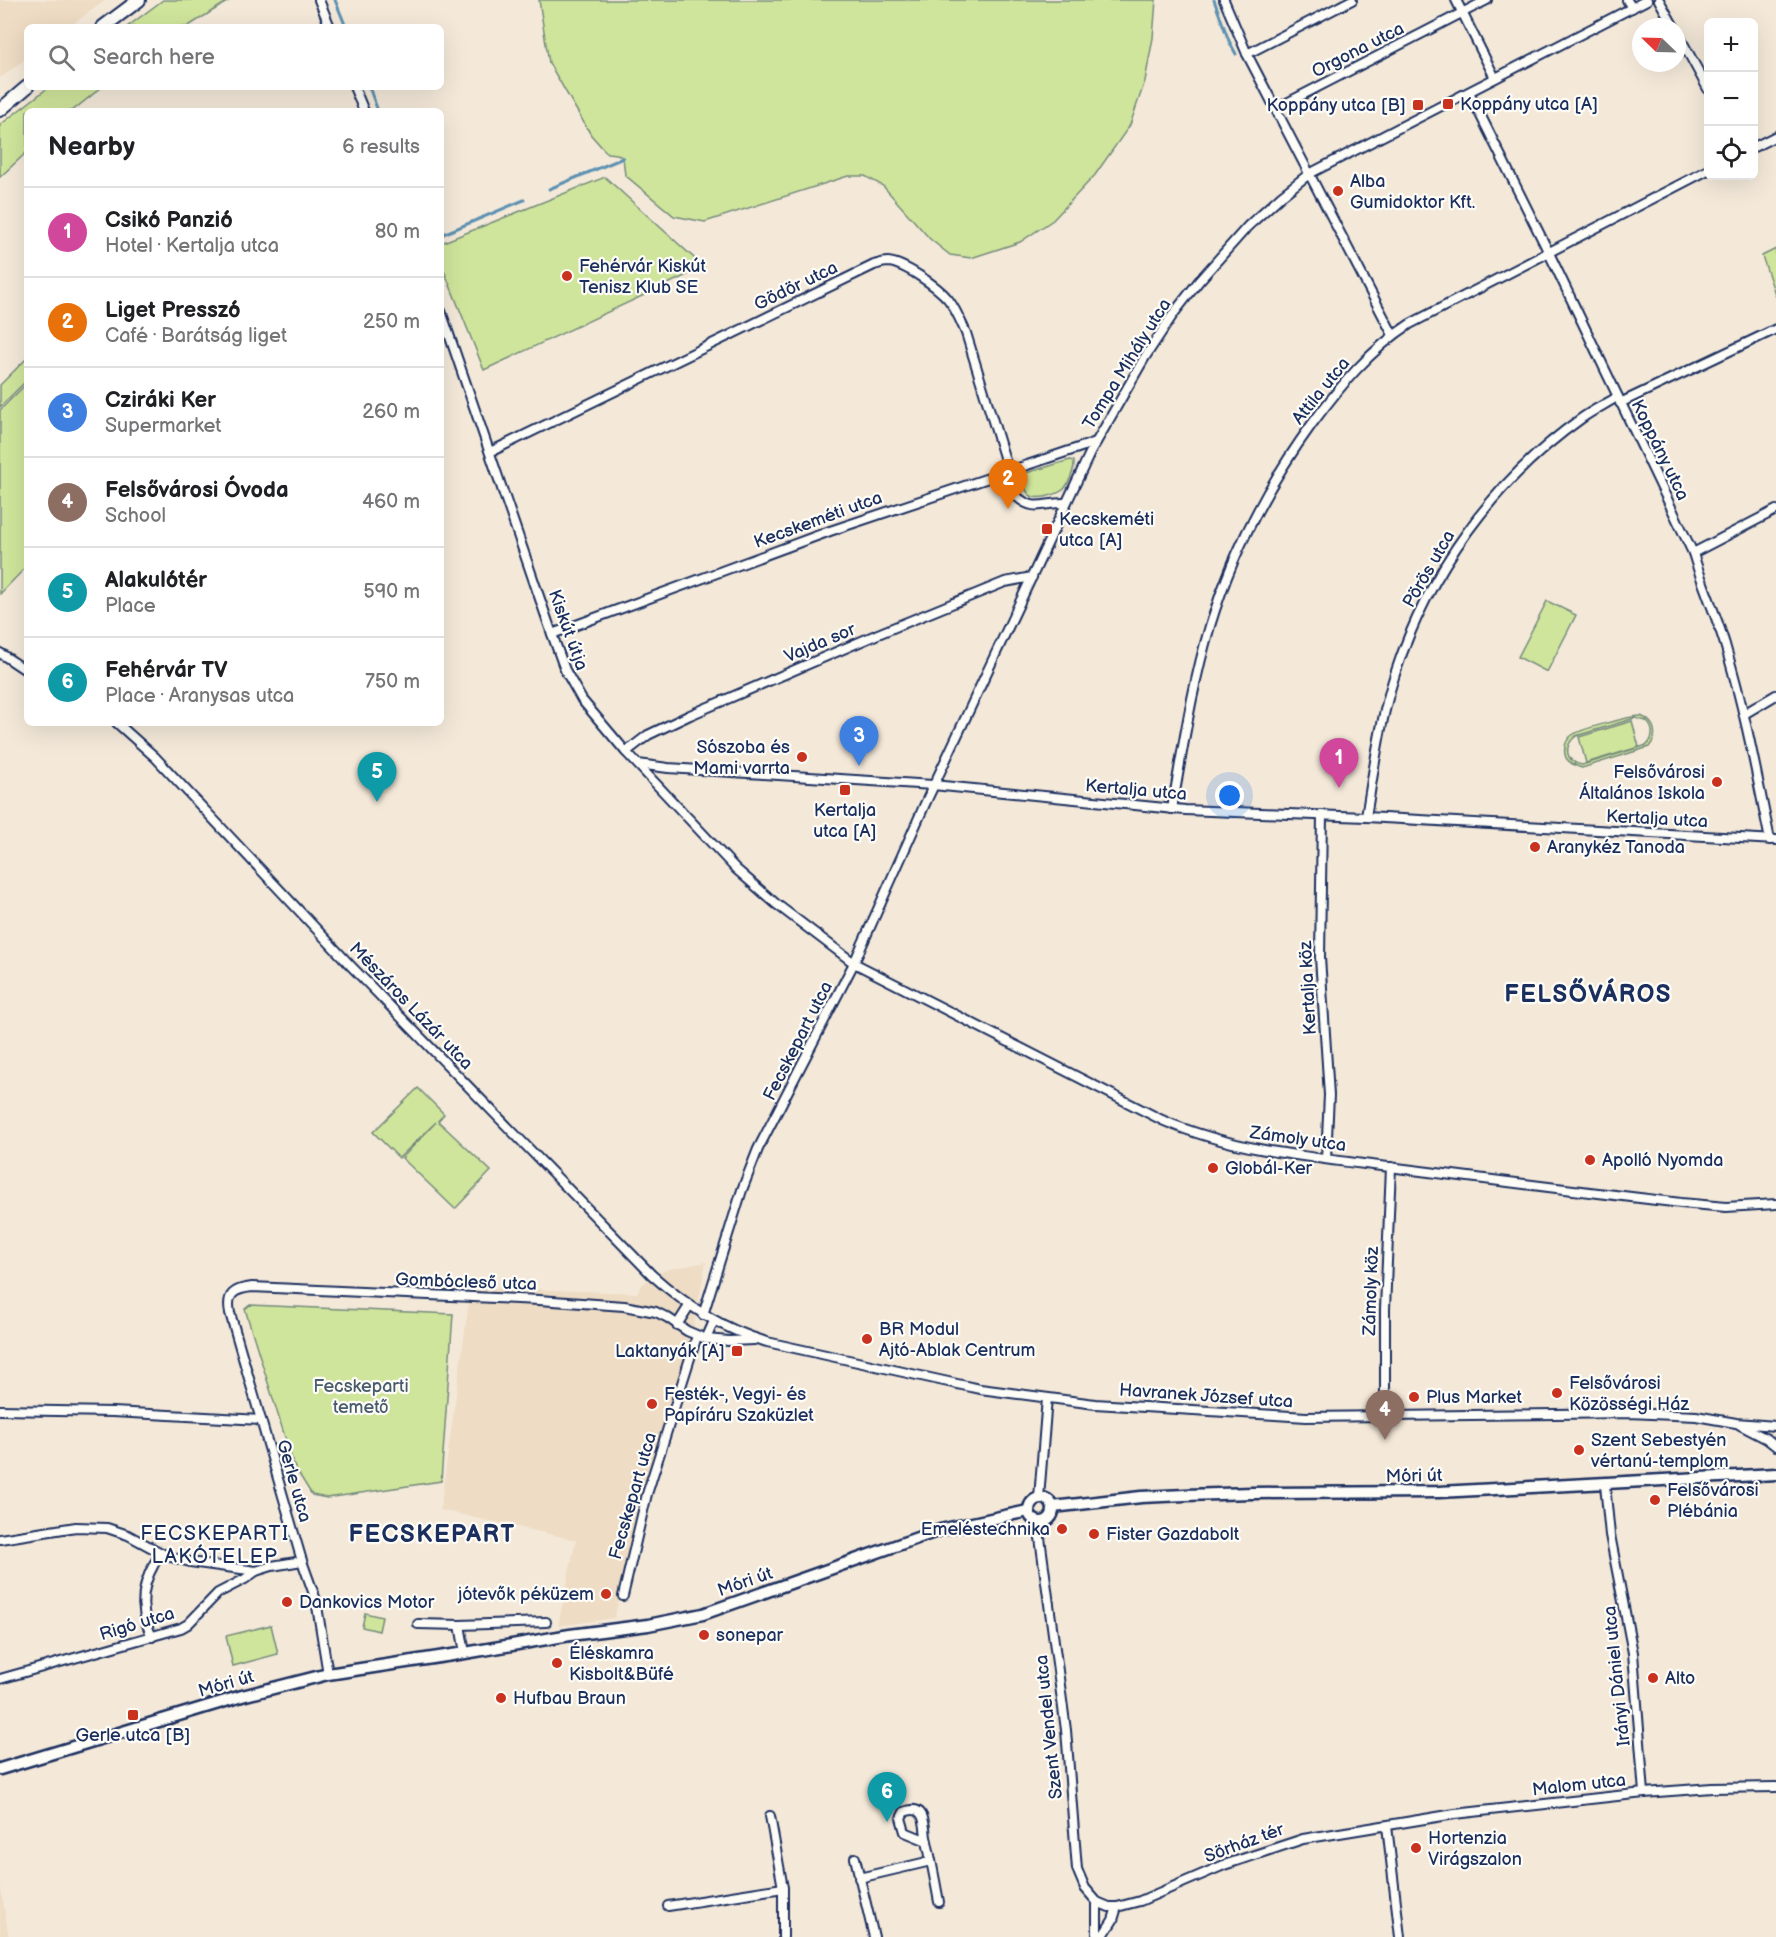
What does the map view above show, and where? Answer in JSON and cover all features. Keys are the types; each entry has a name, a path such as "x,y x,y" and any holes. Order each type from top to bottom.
{"main road":[{"path":"108,24 139,0"},
{"path":"0,110 24,90"},
{"name":"Móri út","path":"1053,1507 1142,1497 1185,1495 1439,1492 1605,1485 1776,1474"},
{"path":"1039,1498 1049,1500 1053,1507 1048,1521 1038,1523 1031,1519 1028,1511 1032,1501 1039,1498"},
{"name":"Móri út","path":"0,1768 242,1696 328,1674 703,1614 934,1532 1028,1511"}],"street":[{"path":"319,0 329,24"},
{"path":"1224,0 1247,54 1275,110 1394,335"},
{"path":"1247,54 1352,0"},
{"path":"1456,0 1495,78"},
{"name":"Orgona utca","path":"1275,110 1487,0"},
{"path":"1628,0 1632,8"},
{"name":"Tompa Mihály utca","path":"933,786 1095,442 1144,357 1174,313 1248,226 1309,174 1647,0"},
{"path":"1659,0 1669,18"},
{"path":"1686,49 1704,82"},
{"path":"355,90 363,108"},
{"name":"Koppány utca","path":"1469,92 1550,253 1693,553 1725,645 1744,714 1773,840"},
{"path":"1758,145 1776,136"},
{"name":"Attila utca","path":"1172,809 1192,700 1220,596 1246,533 1289,457 1319,414 1356,370 1394,335 1410,324 1704,172"},
{"name":"Gödör utca","path":"490,452 874,265 887,262 905,267 940,291 958,314 966,333 1008,471"},
{"name":"Kiskút útja","path":"444,320 565,670 582,700 627,752 736,868 760,891 855,963"},
{"name":"Pörös utca","path":"1366,817 1379,739 1394,676 1418,616 1442,570 1473,523 1518,473 1583,417 1776,329"},
{"name":"Kecskeméti utca","path":"552,634 830,531 1095,442"},
{"path":"1008,471 1016,496 1027,504 1042,507 1065,503"},
{"path":"1693,553 1776,510"},
{"name":"Vajda sor","path":"627,752 648,735 690,715 867,638 1005,582 1032,576"},
{"path":"0,653 24,669"},
{"path":"1744,714 1776,695"},
{"name":"Mészáros Lázár utca","path":"120,726 155,757 351,966 652,1275 689,1306"},
{"name":"Kertalja utca","path":"638,764 933,786 1172,809 1366,817 1773,840"},
{"name":"Fecskepart utca","path":"703,1315 750,1167 855,963 933,786"},
{"name":"Kertalja köz","path":"1322,815 1320,957 1329,1095 1326,1159"},
{"name":"Zámoly utca","path":"855,963 1179,1128 1223,1143 1326,1159 1681,1203 1726,1206 1776,1204"},
{"name":"Zámoly köz","path":"1384,1416 1385,1299 1391,1167"},
{"name":"Gombócleső utca","path":"229,1297 242,1288 252,1287 591,1303 641,1308 656,1312 706,1339 759,1340"},
{"name":"Gerle utca","path":"229,1297 230,1313 302,1561 316,1600 328,1674"},
{"path":"678,1325 689,1306"},
{"name":"Havranek József utca","path":"689,1306 714,1321 759,1340 980,1389 1047,1398 1286,1416 1629,1413 1696,1416 1736,1423"},
{"path":"706,1339 714,1321"},
{"name":"Fecskepart utca","path":"623,1596 647,1494 697,1336"},
{"path":"1039,1498 1047,1398"},
{"path":"0,1410 113,1412 261,1420"},
{"path":"1736,1423 1776,1426"},
{"path":"1736,1423 1754,1431 1776,1446"},
{"name":"Irányi Dániel utca","path":"1605,1485 1610,1535 1633,1653 1644,1793"},
{"name":"Szent Vendel utca","path":"1038,1523 1066,1730 1074,1855 1085,1888 1098,1902"},
{"path":"0,1539 76,1527 92,1527 118,1531 161,1553 197,1564 256,1571"},
{"path":"152,1637 143,1616 144,1588 154,1563 161,1553"},
{"name":"Rigó utca","path":"0,1679 152,1637 188,1624 218,1593 245,1580 256,1571 302,1561"},
{"path":"418,1624 546,1622"},
{"path":"460,1625 465,1653"},
{"name":"Malom utca","path":"1387,1826 1455,1814 1644,1793 1776,1786"},
{"path":"770,1816 783,1888 783,1937"},
{"path":"1387,1826 1400,1937"},
{"name":"Sörház tér","path":"1117,1907 1140,1901 1224,1865 1303,1839 1387,1826"},
{"path":"927,1841 939,1902"},
{"path":"855,1858 874,1937"},
{"path":"860,1878 931,1861"},
{"path":"668,1906 783,1888"},
{"path":"1097,1937 1098,1902 1109,1907 1117,1907 1113,1920 1102,1937"}],"shaded area":[{"path":"0,0 106,0 73,24 24,24 24,60 0,78"},
{"path":"706,1262 691,1341 614,1618 558,1626 576,1540 440,1510 471,1287 637,1293 641,1285 665,1270"},
{"path":"0,1883 9,1937 0,1937"}],"green space":[{"path":"163,0 230,0 192,24 131,24"},
{"path":"539,0 1156,0 1153,38 1145,81 1130,125 1095,175 1053,220 1020,242 971,258 950,255 930,239 883,186 865,176 848,176 705,222 674,216 625,175 623,158 617,154 607,153 591,135 549,63"},
{"path":"45,90 98,90 76,108 24,108 24,155 0,177 0,125"},
{"name":"Fehérvár Kiskút Tenisz Klub SE","path":"605,177 704,267 484,370 444,270 444,242"},
{"path":"1776,249 1776,297 1762,256"},
{"path":"24,361 24,383 0,407 0,385"},
{"path":"24,386 24,569 0,594 0,410"},
{"path":"1070,460 1074,461 1074,468 1064,489 1043,497 1034,497 1027,492 1023,478 1026,473"},
{"path":"1547,601 1576,615 1547,672 1518,657"},
{"path":"1641,716 1650,722 1654,729 1654,738 1649,747 1582,768 1569,762 1566,758 1567,740 1576,733 1617,720","holes":["1635,718 1646,721 1652,733 1647,745 1582,765 1572,761 1569,757 1569,744 1576,736"]},
{"path":"1632,721 1639,747 1586,763 1579,737"},
{"path":"418,1088 444,1114 438,1121 491,1171 455,1209 402,1158 436,1122 399,1158 373,1132"},
{"name":"Fecskeparti temető","path":"250,1305 453,1314 441,1481 327,1498 312,1495 294,1466 245,1309"},
{"path":"365,1613 382,1617 379,1631 362,1627"},
{"path":"271,1625 278,1654 233,1666 226,1636"}],"waterway":[{"path":"335,0 345,24"},
{"path":"1214,0 1236,54"},
{"path":"370,90 377,108"},
{"path":"549,189 623,158"},
{"path":"444,234 524,200"}],"place":[{"name":"Koppány utca [A]","path":"1448,104"},
{"name":"Koppány utca [B]","path":"1418,105"},
{"name":"Alba Gumidoktor Kft.","path":"1338,191"},
{"name":"Fehérvár Kiskút Tenisz Klub SE","path":"567,276"},
{"name":"Liget Presszó","path":"1008,509"},
{"name":"Kecskeméti utca [A]","path":"1047,529"},
{"name":"Sószoba és Mami varrta","path":"802,757"},
{"name":"Cziráki Ker","path":"859,766"},
{"name":"Felsővárosi Általános Iskola","path":"1717,782"},
{"name":"Csikó Panzió","path":"1339,788"},
{"name":"Kertalja utca [A]","path":"845,790"},
{"name":"Alakulótér","path":"377,802"},
{"name":"Aranykéz Tanoda","path":"1535,847"},
{"name":"Apolló Nyomda","path":"1590,1160"},
{"name":"Globál-Ker","path":"1213,1168"},
{"name":"BR Modul Ajtó-Ablak Centrum","path":"867,1339"},
{"name":"Laktanyák [A]","path":"737,1351"},
{"name":"Felsővárosi Közösségi Ház","path":"1557,1393"},
{"name":"Plus Market","path":"1414,1397"},
{"name":"Festék-, Vegyi- és Papíráru Szaküzlet","path":"652,1404"},
{"name":"Felsővárosi Óvoda","path":"1385,1440"},
{"name":"Szent Sebestyén vértanú-templom","path":"1579,1450"},
{"name":"Felsővárosi Plébánia","path":"1655,1500"},
{"name":"Emeléstechnika","path":"1062,1529"},
{"name":"Fister Gazdabolt","path":"1094,1534"},
{"name":"jótevők péküzem","path":"606,1594"},
{"name":"Dankovics Motor","path":"287,1602"},
{"name":"sonepar","path":"704,1635"},
{"name":"Éléskamra Kisbolt&Büfé","path":"557,1663"},
{"name":"Alto","path":"1653,1678"},
{"name":"Hufbau Braun","path":"501,1698"},
{"name":"Gerle utca [B]","path":"133,1715"},
{"name":"Fehérvár TV","path":"887,1822"},
{"name":"Hortenzia Virágszalon","path":"1416,1848"}],"district":[{"name":"FELSŐVÁROS","path":"1588,994"},
{"name":"FECSKEPART","path":"432,1534"},
{"name":"FECSKEPARTI LAKÓTELEP","path":"215,1546"}]}
